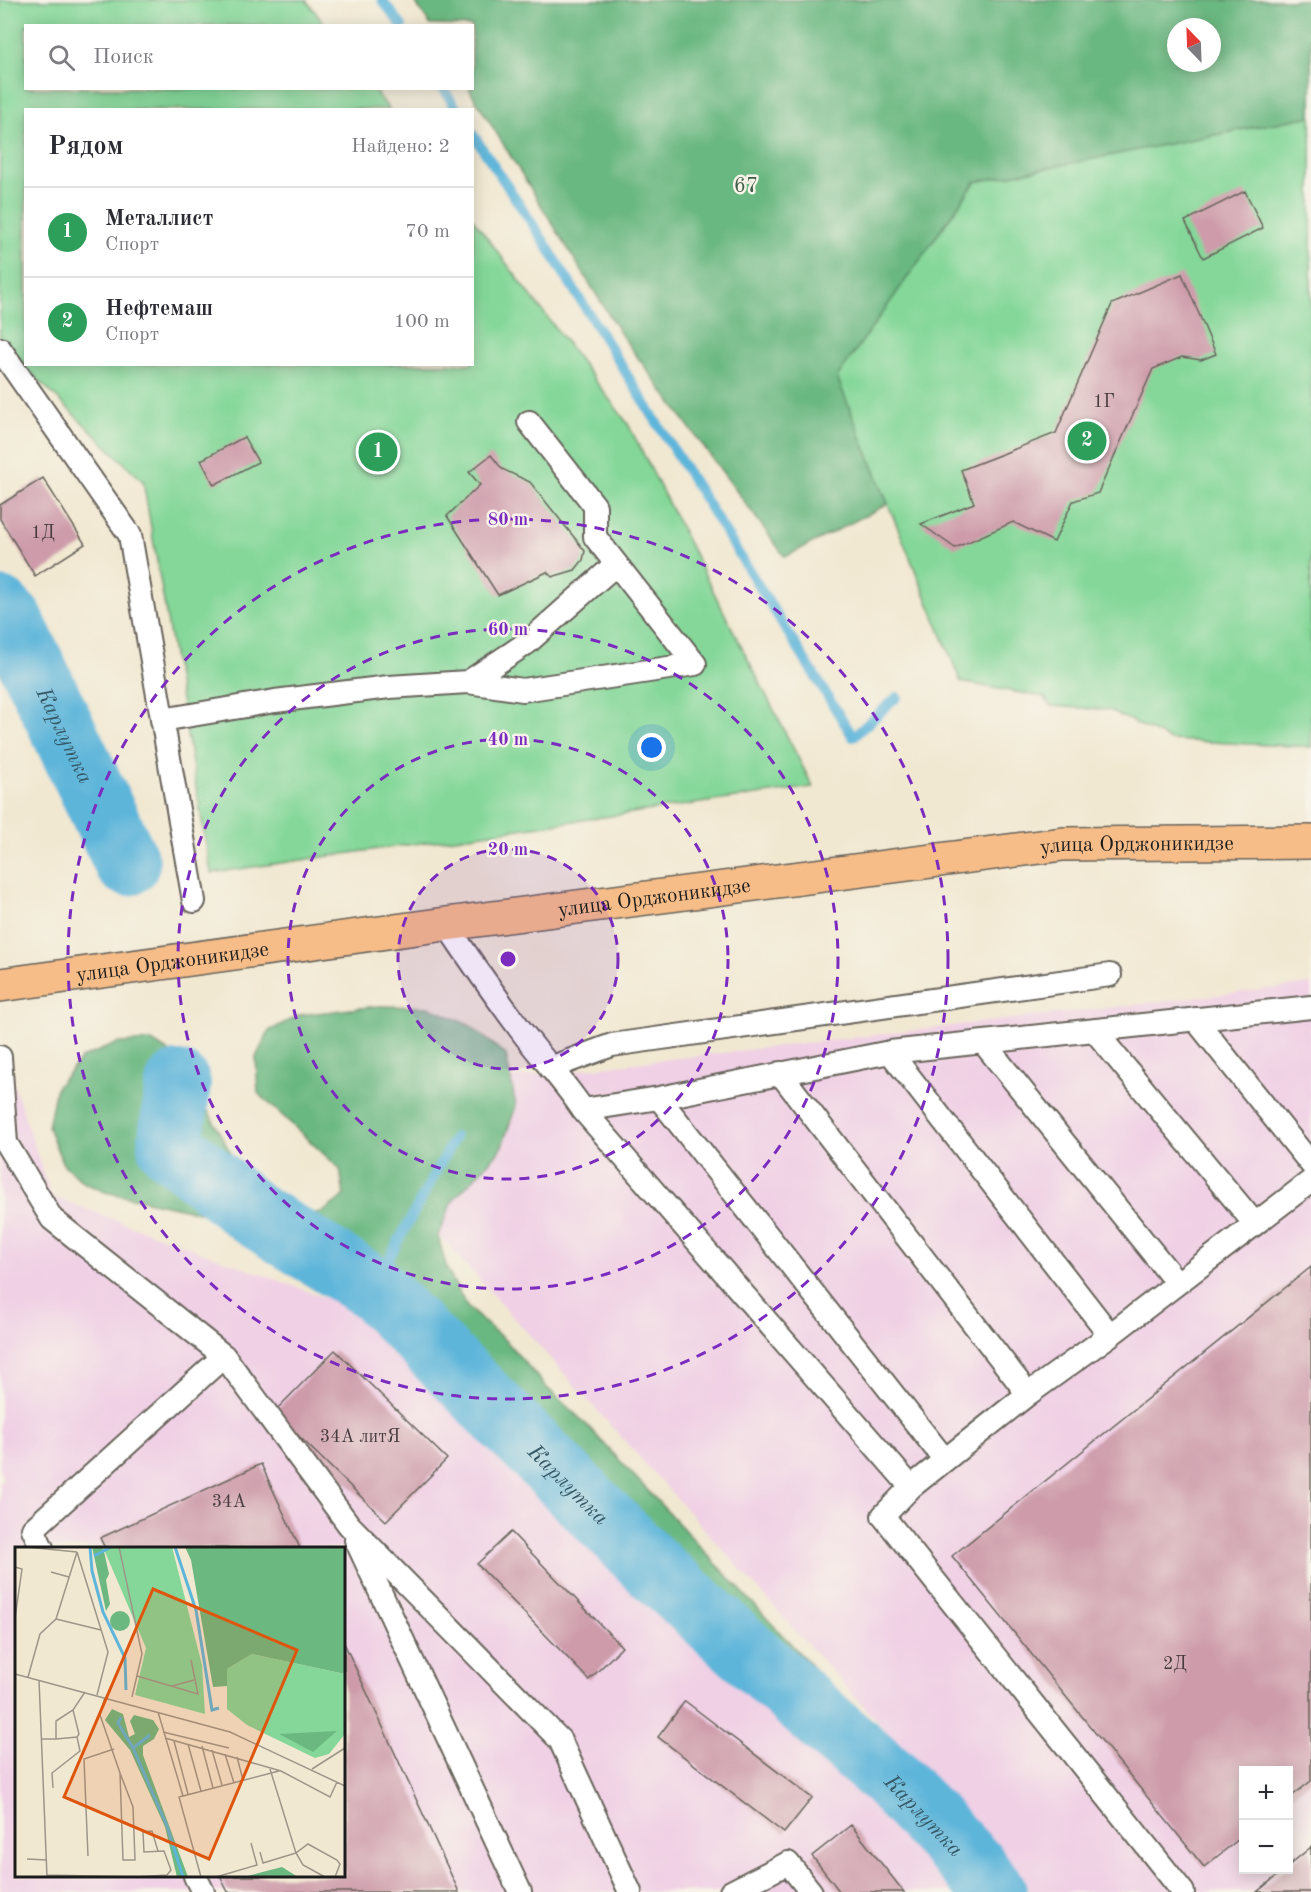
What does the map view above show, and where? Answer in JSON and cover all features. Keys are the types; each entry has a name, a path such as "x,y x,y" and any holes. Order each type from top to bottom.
{"main road":[{"name":"улица Орджоникидзе","path":"0,985 446,924 1063,844 1311,842"}],"lane":[{"path":"0,349 130,535 194,901"},
{"path":"162,720 388,687 468,682 523,690 695,664 595,537 595,506 529,422"},
{"path":"468,682 527,643 616,564"},
{"path":"446,924 489,989 569,1089 583,1110 911,1487"},
{"path":"550,1068 612,1044 1110,975"},
{"path":"583,1110 659,1098 890,1052 1195,1019 1307,1012"},
{"path":"1195,1019 1311,1164"},
{"path":"1094,1030 1255,1224"},
{"path":"983,1042 1178,1283"},
{"path":"890,1052 1110,1335"},
{"path":"0,1057 6,1143 52,1219 224,1356 349,1525 560,1740 630,1892"},
{"path":"780,1073 1028,1394"},
{"path":"659,1098 945,1460"},
{"path":"1183,1892 883,1516 911,1487 1028,1394 1110,1335 1311,1181"},
{"path":"42,1547 33,1529 224,1356"},
{"path":"349,1525 520,1892"},
{"path":"731,1892 788,1863 811,1892"},
{"path":"196,1877 203,1892"}],"shaded area":[{"path":"1311,984 1311,1892 1031,1892 386,1176 439,1086"},
{"path":"11,1076 51,1196 355,1309 632,1591 874,1787 954,1892 0,1892 0,1482 4,1480 0,1470 0,1078"}],"green space":[{"path":"0,0 306,0 324,24 24,24 24,90 374,90 388,108 24,108 24,366 474,366 474,220 628,424 813,787 211,873 143,481 0,343"},
{"name":"67","path":"414,0 1311,0 1311,116 975,182 837,377 888,504 785,557 622,336 470,90 474,90 474,24 429,24"},
{"path":"1311,116 1311,747 1170,740 1109,710 1051,706 1044,697 961,682 836,377 975,182"},
{"path":"378,1006 429,1007 469,1025 506,1055 516,1106 501,1149 452,1202 438,1236 447,1269 467,1307 507,1342 546,1387 583,1421 1022,1892 954,1892 874,1787 632,1591 355,1309 278,1255 251,1233 212,1215 105,1192 83,1182 63,1164 48,1127 56,1087 82,1058 118,1043 152,1041 180,1059 235,1161 278,1204 300,1217 324,1211 344,1196 340,1169 258,1093 256,1057 269,1031 299,1015"}],"building":[{"path":"1245,191 1263,228 1203,258 1185,221"},
{"path":"1182,274 1216,354 1201,360 1182,357 1153,369 1098,493 1073,501 1054,542 1013,522 955,548 921,524 974,503 961,470 1056,433 1112,304"},
{"path":"244,437 258,462 214,485 201,460"},
{"path":"491,455 502,469 530,482 585,551 583,560 575,570 552,577 547,572 498,595 447,516 480,485 469,472"},
{"path":"43,478 85,544 35,576 0,519 0,505"},
{"path":"1311,1267 1311,1781 1293,1795 1293,1766 1239,1766 1239,1839 1204,1867 952,1556"},
{"path":"335,1350 447,1459 386,1521 274,1412"},
{"path":"261,1464 300,1547 104,1547 100,1538"},
{"path":"511,1532 622,1647 589,1680 477,1564"},
{"path":"345,1645 459,1892 228,1892 220,1877 345,1877"},
{"path":"685,1701 812,1798 784,1833 658,1737"},
{"path":"851,1825 904,1892 840,1892 812,1856"},
{"path":"1311,1847 1311,1892 1257,1892 1279,1874 1293,1874 1293,1862"}],"waterway":[{"path":"382,0 400,24"},
{"path":"444,90 456,108"},
{"path":"474,136 543,240 853,737 897,697"},
{"name":"Карлутка","path":"0,610 11,621 127,863"},
{"name":"Карлутка","path":"178,1084 170,1146 252,1213 373,1288 652,1567 889,1777 975,1868 994,1892"},
{"path":"373,1288 455,1137"}],"place":[{"name":"Нефтемаш","path":"1087,441"},
{"name":"Металлист","path":"378,452"}]}
